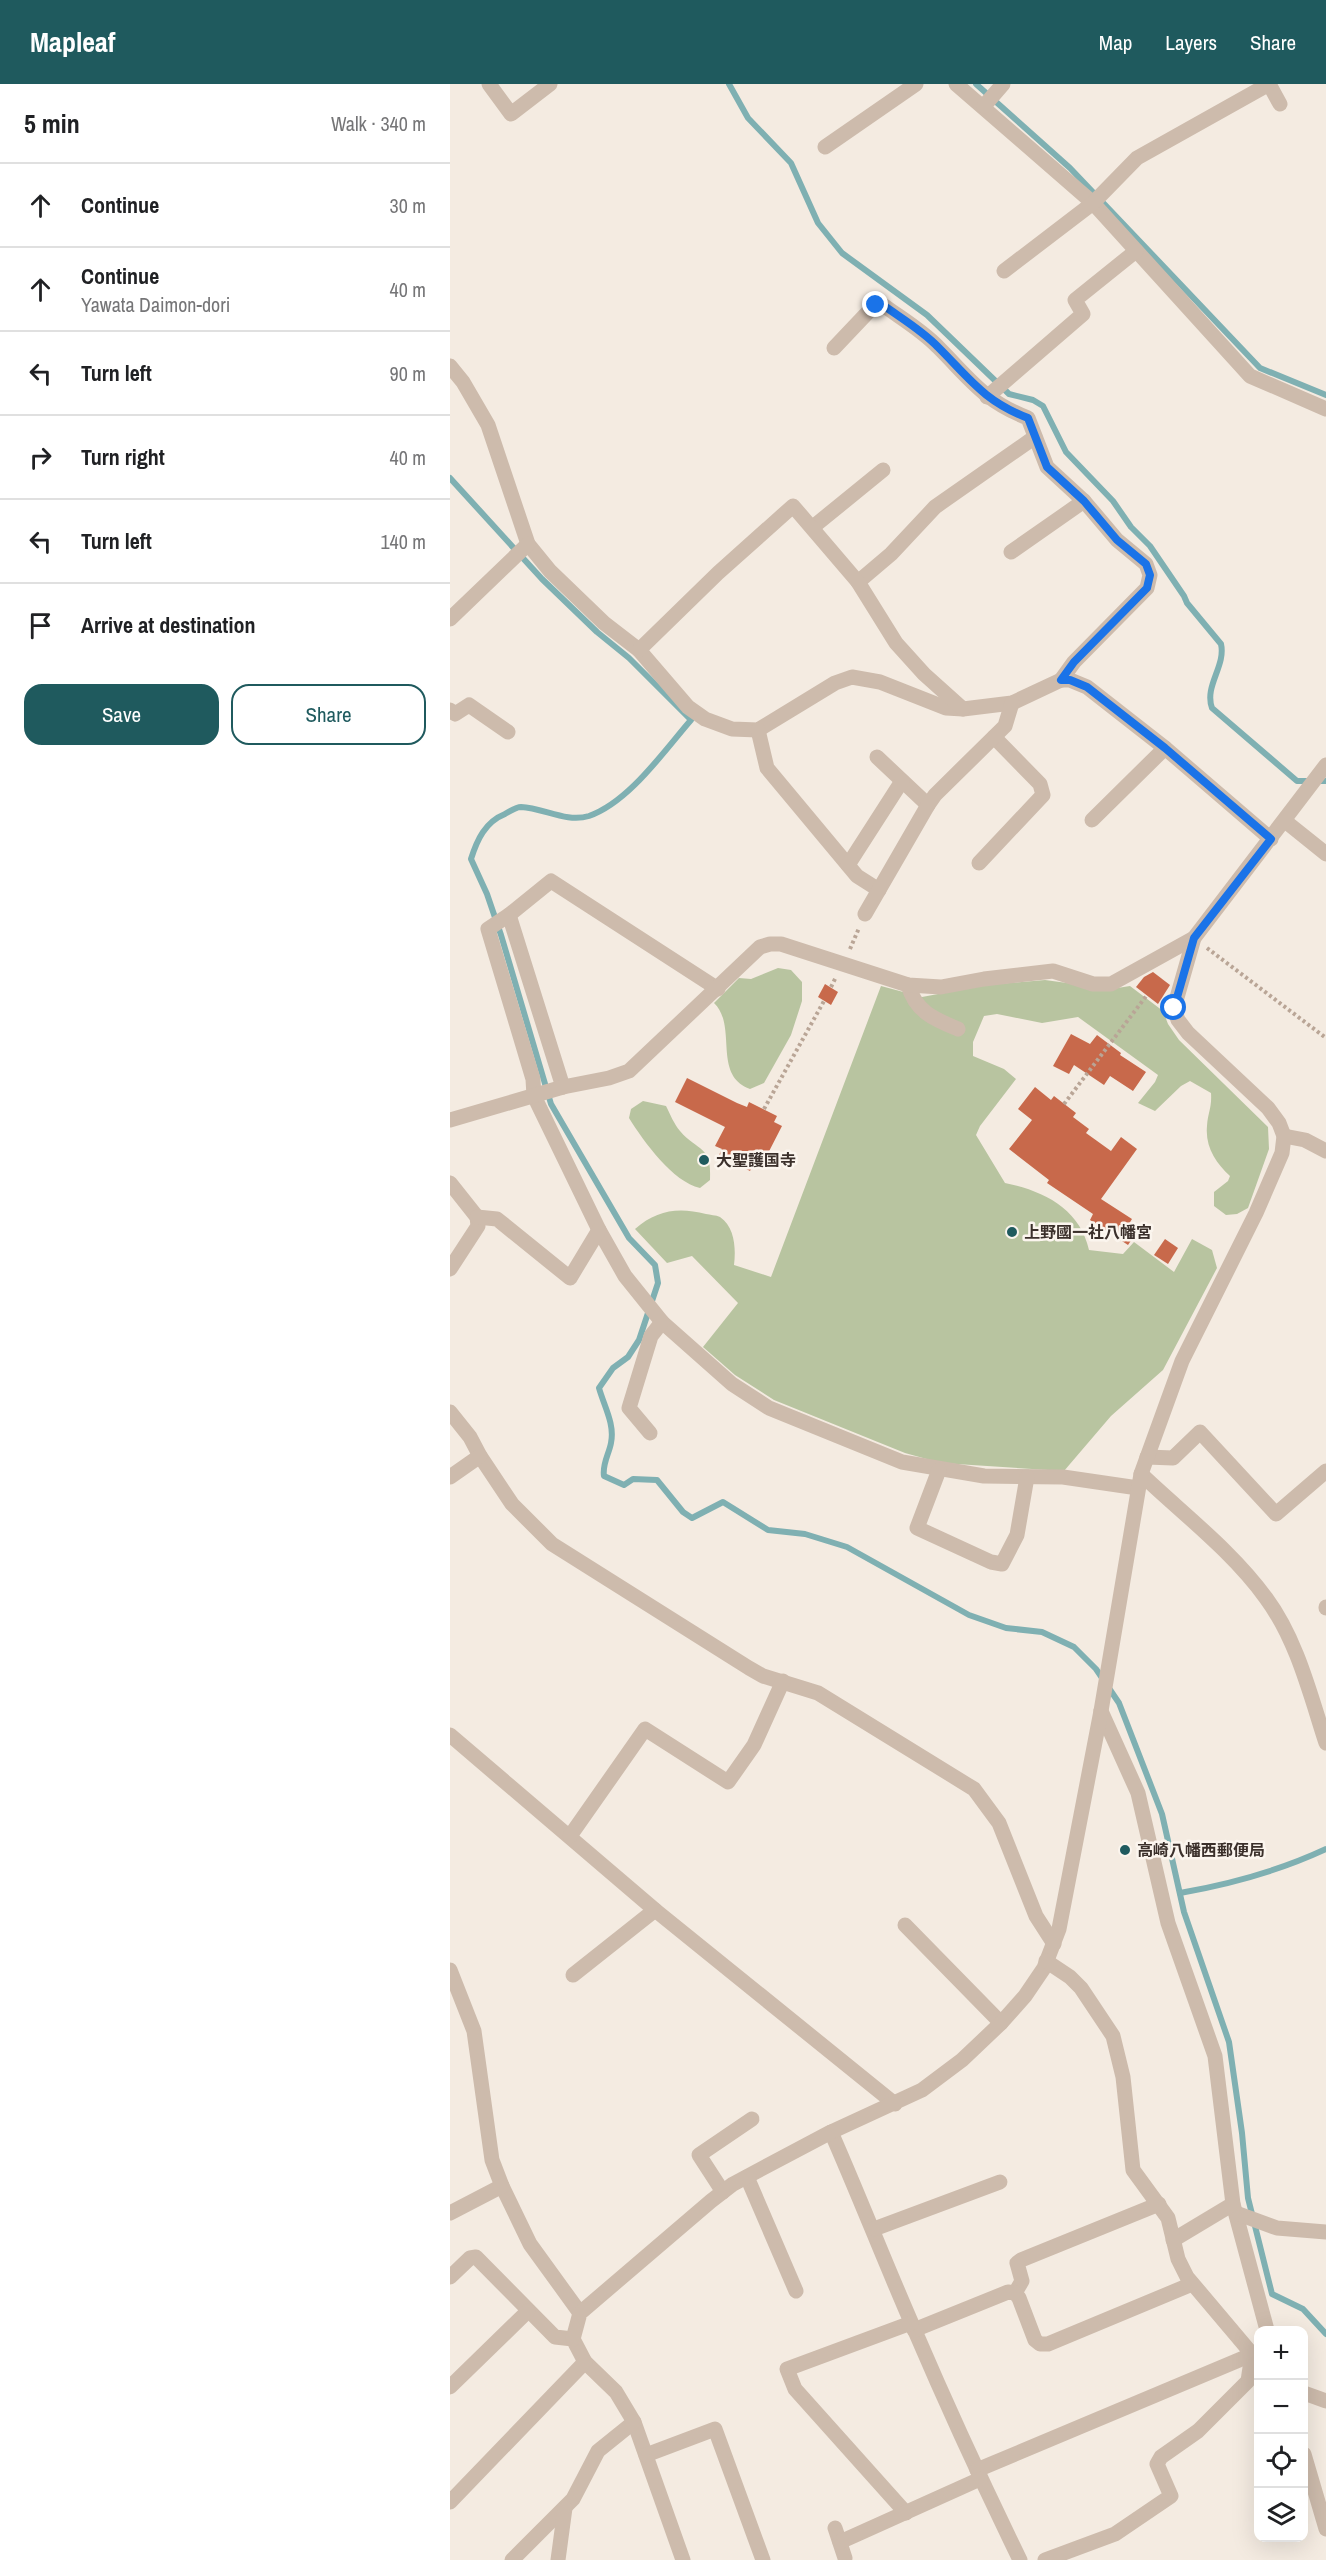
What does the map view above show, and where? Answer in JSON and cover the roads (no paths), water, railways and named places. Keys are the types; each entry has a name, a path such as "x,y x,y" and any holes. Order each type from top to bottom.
{"street":[{"path":"489,84 511,114 550,84"},
{"path":"825,147 916,84"},
{"path":"956,84 1093,203 1250,376 1326,409"},
{"path":"984,106 1003,84"},
{"path":"1004,271 1093,203 1137,158 1269,84 1280,104"},
{"path":"987,397 1083,314 1075,300 1136,251"},
{"path":"834,348 870,310 876,305 883,305 937,345 968,380 987,397 1007,410 1028,418 1047,467 1084,501 1117,540 1146,564 1150,581 1147,588 1074,662 1061,680"},
{"path":"450,366 463,382 488,425 528,544 550,571 603,623 639,650 688,707 705,719 732,729 758,730 835,683 852,677 880,682 946,708 963,709 1012,703 1061,680 1070,680 1087,687 1165,748 1271,839"},
{"path":"858,582 891,554 934,507 1035,437"},
{"path":"813,527 882,470"},
{"path":"1011,552 1084,501"},
{"path":"639,650 718,573 793,506 858,582 896,644 924,674 963,709"},
{"path":"450,619 528,544"},
{"path":"866,914 928,805 935,795 1005,726 1012,703"},
{"path":"450,710 455,714 469,705 508,732"},
{"path":"758,730 767,768 857,876 879,890"},
{"path":"979,863 1043,795 1040,784 994,737"},
{"path":"1092,820 1165,748"},
{"path":"877,756 928,805"},
{"path":"683,2560 634,2422 616,2392 585,2362 573,2339 580,2313 723,2192 747,2176 831,2132 922,2091 962,2060 1001,2023 1025,1996 1046,1961 1059,1929 1101,1712 1140,1481 1147,1457 1182,1361 1256,1213 1282,1153 1284,1136 1279,1123 1268,1108 1188,1033 1178,1020 1174,1008 1194,938 1326,765"},
{"path":"848,865 902,781"},
{"path":"1285,821 1326,854"},
{"path":"718,989 551,881 488,929 533,1079 534,1096 599,1230 625,1276 662,1322 732,1384 770,1408 902,1462 984,1476 1140,1481 1236,1563 1267,1599 1290,1640 1326,1743"},
{"path":"509,915 563,1087"},
{"path":"450,1120 563,1087 609,1078 629,1071 760,947 770,944 782,944 908,985 941,987 984,978 1053,971 1093,984 1112,984 1194,938"},
{"path":"908,985 911,995 921,1010 930,1017 958,1029"},
{"path":"1284,1136 1305,1140 1326,1151"},
{"path":"450,1184 477,1217 478,1226 450,1269"},
{"path":"477,1217 497,1219 570,1278 599,1230"},
{"path":"650,1433 629,1408 651,1336 662,1322"},
{"path":"450,1412 470,1437 512,1504 552,1544 749,1668 764,1676 818,1693 974,1790 999,1823 1036,1916 1053,1944"},
{"path":"1147,1457 1173,1458 1200,1432 1276,1514 1326,1471"},
{"path":"450,1477 480,1456"},
{"path":"939,1470 916,1528 991,1562 1002,1564 1017,1535 1027,1478"},
{"path":"570,1836 645,1729 728,1782 754,1745 783,1681"},
{"path":"1101,1712 1138,1792 1168,1923 1215,2056 1234,2208 1266,2326"},
{"path":"450,1735 655,1910 895,2104"},
{"path":"573,1975 655,1910"},
{"path":"905,1925 1001,2023"},
{"path":"1046,1961 1070,1977 1082,1989 1113,2036 1123,2077 1133,2170 1168,2218 1182,2269 1192,2284 1254,2352"},
{"path":"450,1970 474,2031 492,2160 530,2244 580,2313"},
{"path":"723,2192 699,2155 752,2119"},
{"path":"831,2132 874,2229 913,2326 979,2475 1020,2560"},
{"path":"747,2176 796,2291"},
{"path":"874,2229 1000,2182"},
{"path":"450,2213 502,2186"},
{"path":"1015,2293 1022,2281 1017,2263 1021,2260 1159,2204"},
{"path":"1234,2208 1277,2228 1326,2232"},
{"path":"1173,2240 1234,2208"},
{"path":"450,2277 470,2258 476,2257 555,2337 573,2339"},
{"path":"1015,2293 1035,2340 1040,2344 1048,2344 1192,2284"},
{"path":"906,2513 795,2390 787,2368 1008,2292 1015,2293"},
{"path":"450,2387 528,2311"},
{"path":"845,2558 838,2535 906,2513 979,2475 1254,2353"},
{"path":"1046,2560 1115,2534 1171,2496 1157,2464 1161,2457 1198,2431 1248,2380 1254,2357"},
{"path":"450,2502 585,2362"},
{"path":"1308,2394 1326,2401"},
{"path":"512,2560 573,2499 598,2451 634,2422"},
{"path":"646,2455 715,2429 763,2560"},
{"path":"1308,2468 1326,2529"},
{"path":"558,2560 565,2508"}],"waterway":[{"path":"729,84 748,118 791,163 818,223 842,253 927,315 1009,394 1033,400 1043,406 1066,452 1113,501 1131,527 1150,546 1187,603 1221,644 1221,660 1211,692 1212,708 1297,781 1326,781"},
{"path":"976,84 1070,168 1260,368 1326,395"},
{"path":"450,478 542,579 597,632 629,658 691,720 632,788 604,809 589,816 572,818 530,808 515,808 498,817 487,827 471,859 487,894 501,935 551,1104 629,1238 655,1265 658,1283 639,1340 628,1357 613,1368 599,1388 612,1429 604,1476 624,1485 633,1479 657,1480 683,1512 692,1518 723,1502 768,1530 805,1534 847,1547 969,1615 1006,1628 1042,1632 1074,1647 1096,1669 1119,1703 1162,1814 1184,1912 1229,2042 1242,2133 1248,2198 1272,2294 1303,2309 1326,2334"},
{"path":"1180,1893 1254,1876 1326,1849"}],"place":[{"name":"大聖護国寺","path":"704,1160"},
{"name":"上野國一社八幡宮","path":"1012,1232"},
{"name":"高崎八幡西郵便局","path":"1125,1850"}]}
